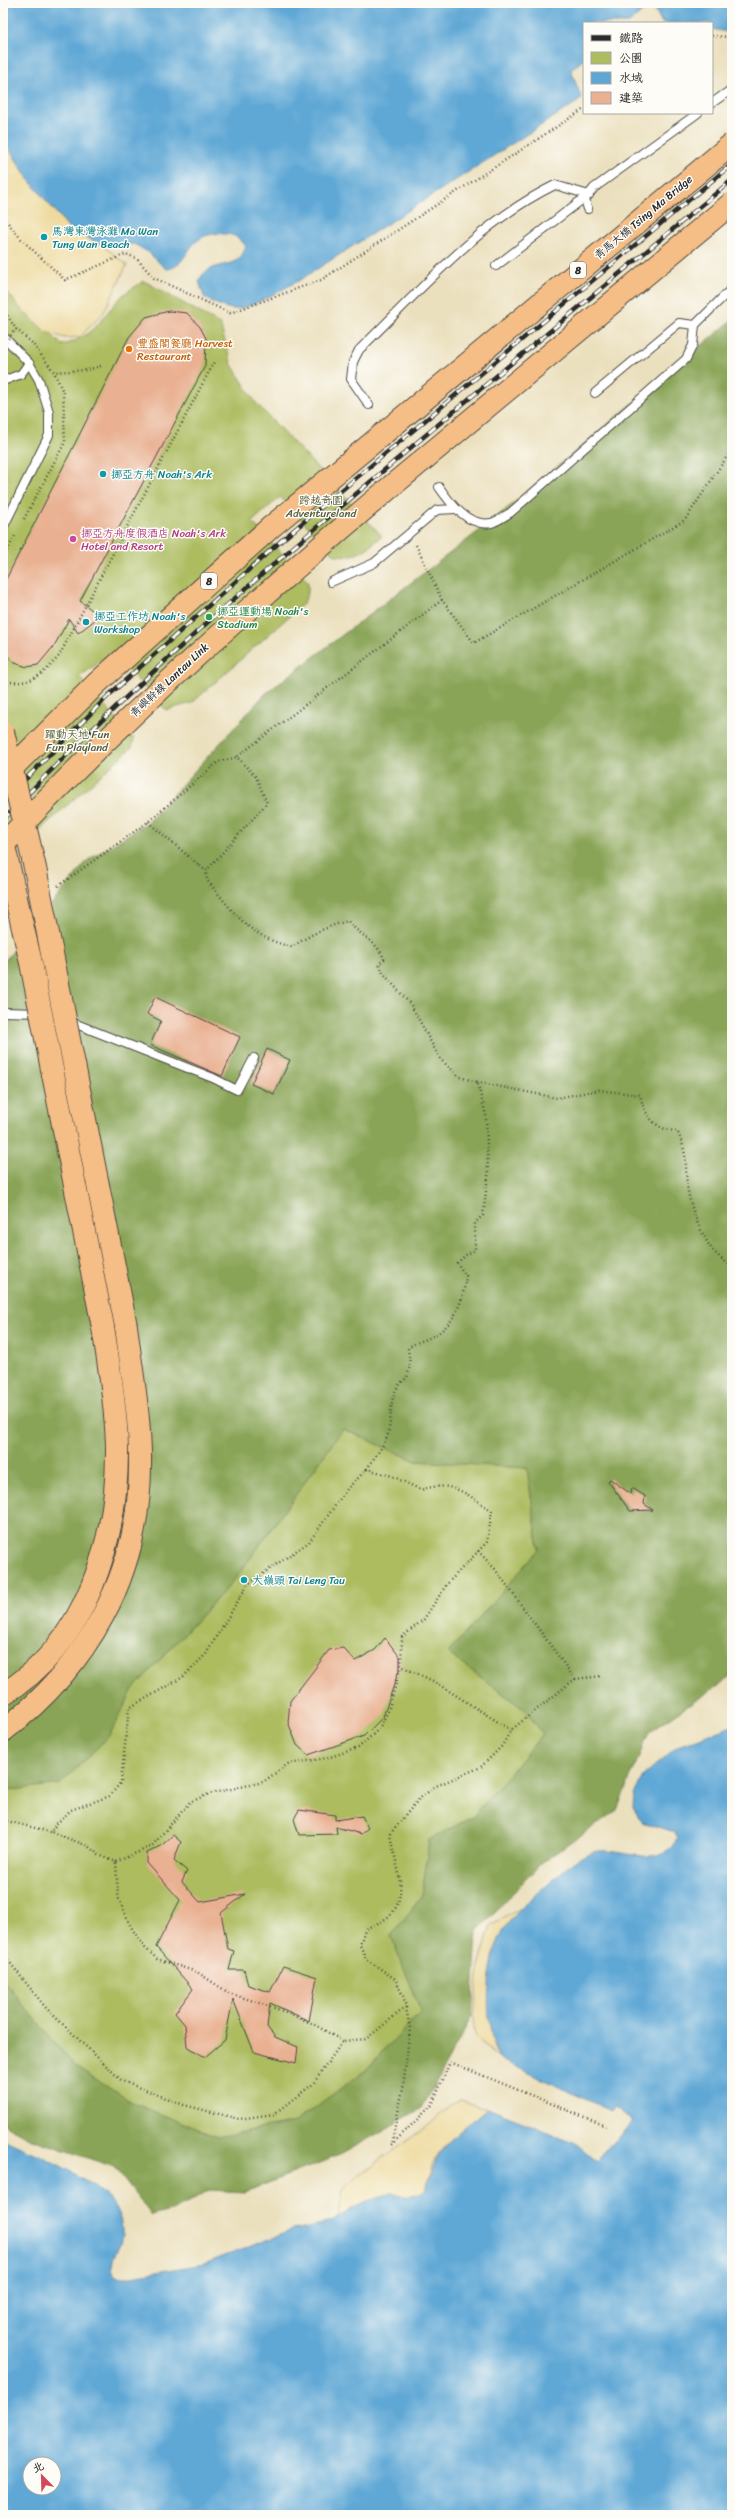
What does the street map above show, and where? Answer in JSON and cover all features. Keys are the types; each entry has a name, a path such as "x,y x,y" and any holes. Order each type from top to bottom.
{"highway":[{"name":"青馬大橋 Tsing Ma Bridge","path":"3,777 97,683 184,603 425,397 732,144"},
{"name":"青嶼幹線 Lantau Link","path":"3,844 130,716 215,638 456,432 732,203"},
{"path":"3,732 35,868 126,1326 136,1400 140,1466 136,1518 125,1567 105,1615 75,1663 33,1708 3,1731"},
{"path":"3,844 31,963 103,1327 114,1404 117,1447 112,1508 105,1551 88,1596 69,1629 45,1660 9,1690"}],"lane":[{"path":"713,102 732,89"},
{"path":"588,209 585,200 594,188 697,114"},
{"path":"369,405 350,379 353,362 359,350 432,276 480,234 538,193 555,185 589,195"},
{"path":"496,266 589,195"},
{"path":"438,488 455,509 478,523 491,523 510,513 686,359 693,346 695,324 732,288"},
{"path":"595,393 679,323 695,324"},
{"path":"3,336 28,363 39,380 49,412 49,435 3,528"},
{"path":"3,381 21,374 28,363"},
{"path":"331,582 374,563 437,510 455,509"},
{"path":"3,1012 9,1010 51,1015 212,1078 237,1090 254,1058"}],"path":[{"path":"713,36 732,37"},
{"path":"3,217 22,240 65,280 126,254 136,258 154,278 230,314 320,280 583,109"},
{"path":"3,309 16,329 32,343 54,372 77,371 101,366"},
{"path":"3,346 16,329"},
{"path":"3,682 19,684 31,680 50,667 59,656 214,362"},
{"path":"410,532 442,600 474,643 685,520 732,449"},
{"path":"52,888 59,885 148,822 218,762 237,757 442,600"},
{"path":"206,871 267,803 256,777 237,757"},
{"path":"148,822 206,871 207,880 255,934 275,943 292,947 311,934 334,924 348,922 357,932 380,949 384,959 379,964 383,973 411,1005 440,1059 460,1077 476,1082 556,1098 599,1090 640,1095 644,1112 664,1130 677,1131 684,1145 687,1161 687,1184 691,1209 712,1249 732,1268"},
{"path":"51,1832 56,1824 71,1810 110,1796 121,1782 129,1708 183,1677 206,1654 248,1584 309,1542 347,1488 367,1469 378,1455 387,1435 392,1397 398,1383 407,1378 410,1365 408,1348 418,1340 433,1336 444,1328 457,1313 464,1290 466,1276 457,1263 466,1255 475,1250 475,1224 482,1215 488,1176 486,1115 476,1082"},
{"path":"3,1820 51,1832 88,1846 99,1855 116,1862 152,1846 190,1802 209,1794 263,1782 288,1764 327,1758 358,1748 379,1729 388,1711 401,1666 402,1637 424,1619 447,1584 487,1542 492,1511 458,1488 434,1486 421,1490 392,1476 367,1469"},
{"path":"478,1551 495,1569 575,1679"},
{"path":"401,1666 433,1681 511,1730"},
{"path":"602,1676 575,1679 511,1730 502,1746 481,1767 436,1786 419,1799 390,1834 392,1852 401,1886 400,1898 391,1914 365,1929 360,1945 366,1959 395,1978 406,2006 410,2028 403,2089 391,2145 432,2105 450,2062 606,2126"},
{"path":"116,1862 118,1898 131,1927 145,1948 157,1959 196,1972 230,1993 283,2010 314,2024 343,2041 366,2039 406,2006"},
{"path":"3,1954 46,2008 122,2081 184,2106 239,2119 274,2114 313,2084 343,2041"}],"green space":[{"name":"挪亞方舟 Noah's Ark","path":"144,281 220,324 232,365 256,403 382,536 361,552 343,556 335,555 280,497 252,522 308,582 308,592 304,603 192,703 166,710 112,653 79,677 134,739 132,747 3,863 3,286 62,345 82,337 90,331 123,295"},
{"path":"732,320 732,1676 649,1732 617,1810 541,1863 477,1931 472,2016 422,2108 342,2154 245,2192 209,2190 170,2211 152,2216 114,2167 29,2138 3,2124 3,1980 75,2067 135,2104 218,2137 295,2122 366,2070 421,2011 391,1936 422,1896 429,1840 474,1816 543,1734 525,1710 448,1653 539,1550 527,1468 416,1461 343,1429 236,1578 133,1689 109,1736 60,1784 3,1791 3,963 88,860 148,822 265,694 492,521"},
{"path":"343,1429 416,1461 527,1468 539,1550 448,1653 525,1710 543,1734 474,1816 429,1840 422,1896 391,1936 421,2011 366,2070 295,2122 218,2137 135,2104 75,2067 3,1980 3,1791 60,1784 109,1736 133,1689 236,1578"}],"sand":[{"name":"馬灣東灣泳灘 Ma Wan Tung Wan Beach","path":"3,139 29,180 70,229 102,245 127,265 104,312 80,337 65,338 46,332 19,307 3,286"},
{"path":"521,1908 503,1931 493,2046 499,2059 476,2037 473,2028 479,1966 491,1925"},
{"path":"461,2101 487,2108 444,2146 432,2165 425,2191 407,2196 392,2193 338,2219 343,2189 353,2179 429,2125 452,2104"}],"water":[{"path":"3,3 732,3 732,33 713,29 713,22 661,22 652,4 630,22 583,22 583,60 571,70 582,99 300,280 268,297 242,308 231,309 223,307 204,297 199,281 207,271 212,268 236,261 241,257 246,247 238,238 233,235 226,234 212,234 202,237 195,243 180,262 174,267 166,269 148,252 134,244 102,245 70,229 29,180 3,139"},
{"path":"732,1726 732,2515 3,2515 3,2139 43,2157 82,2178 109,2198 117,2211 122,2230 122,2236 112,2263 113,2274 120,2278 204,2264 293,2230 332,2222 351,2209 381,2196 392,2193 407,2196 419,2194 427,2188 436,2161 449,2142 487,2108 574,2142 597,2161 633,2121 615,2107 611,2111 499,2059 490,2029 488,1994 490,1975 493,1958 504,1929 520,1909 569,1866 590,1853 600,1851 648,1856 659,1855 669,1849 677,1839 675,1832 642,1822 633,1808 634,1795 643,1776 678,1746"}],"building":[{"name":"挪亞方舟 Noah's Ark","path":"169,311 187,313 200,327 206,338 205,366 80,601 100,616 78,633 69,619 54,646 38,665 27,667 15,663 3,652 3,585 129,337 146,317"},
{"path":"155,997 240,1037 222,1076 150,1045 161,1021 147,1014"},
{"path":"267,1049 290,1060 274,1094 251,1084"},
{"path":"610,1479 631,1494 632,1488 645,1496 644,1504 653,1510 630,1511 608,1481"},
{"path":"385,1638 400,1657 400,1667 383,1717 364,1736 308,1755 297,1745 288,1722 290,1701 329,1650 343,1648 355,1661 375,1650"},
{"path":"299,1810 335,1815 335,1820 362,1816 368,1828 361,1834 336,1827 337,1834 299,1835 294,1819"},
{"path":"173,1835 181,1842 174,1860 187,1871 182,1882 200,1902 245,1894 221,1913 228,1949 234,1951 229,1970 244,1970 248,1985 270,1992 283,1966 317,1977 309,2021 270,2003 267,2027 275,2037 298,2047 296,2063 254,2052 233,1999 225,2040 205,2057 187,2046 185,2025 175,2013 193,1989 156,1947 180,1900 147,1863 147,1853 161,1846"}],"railway":[{"path":"3,802 109,695 282,540 732,164"},
{"path":"3,820 90,731 227,605 321,523 732,180"}],"place":[{"name":"馬灣東灣泳灘 Ma Wan Tung Wan Beach","path":"44,237"},
{"name":"豐盛閣餐廳 Harvest Restaurant","path":"129,349"},
{"name":"挪亞方舟 Noah's Ark","path":"103,474"},
{"name":"挪亞方舟度假酒店 Noah's Ark Hotel and Resort","path":"73,539"},
{"name":"挪亞運動場 Noah's Stadium","path":"209,617"},
{"name":"挪亞工作坊 Noah's Workshop","path":"86,622"},
{"name":"大嶺頭 Tai Leng Tau","path":"244,1580"}],"park label":[{"name":"跨越奇園 Adventureland","path":"321,506"},
{"name":"躍動天地 Fun Fun Playland","path":"77,740"}]}
